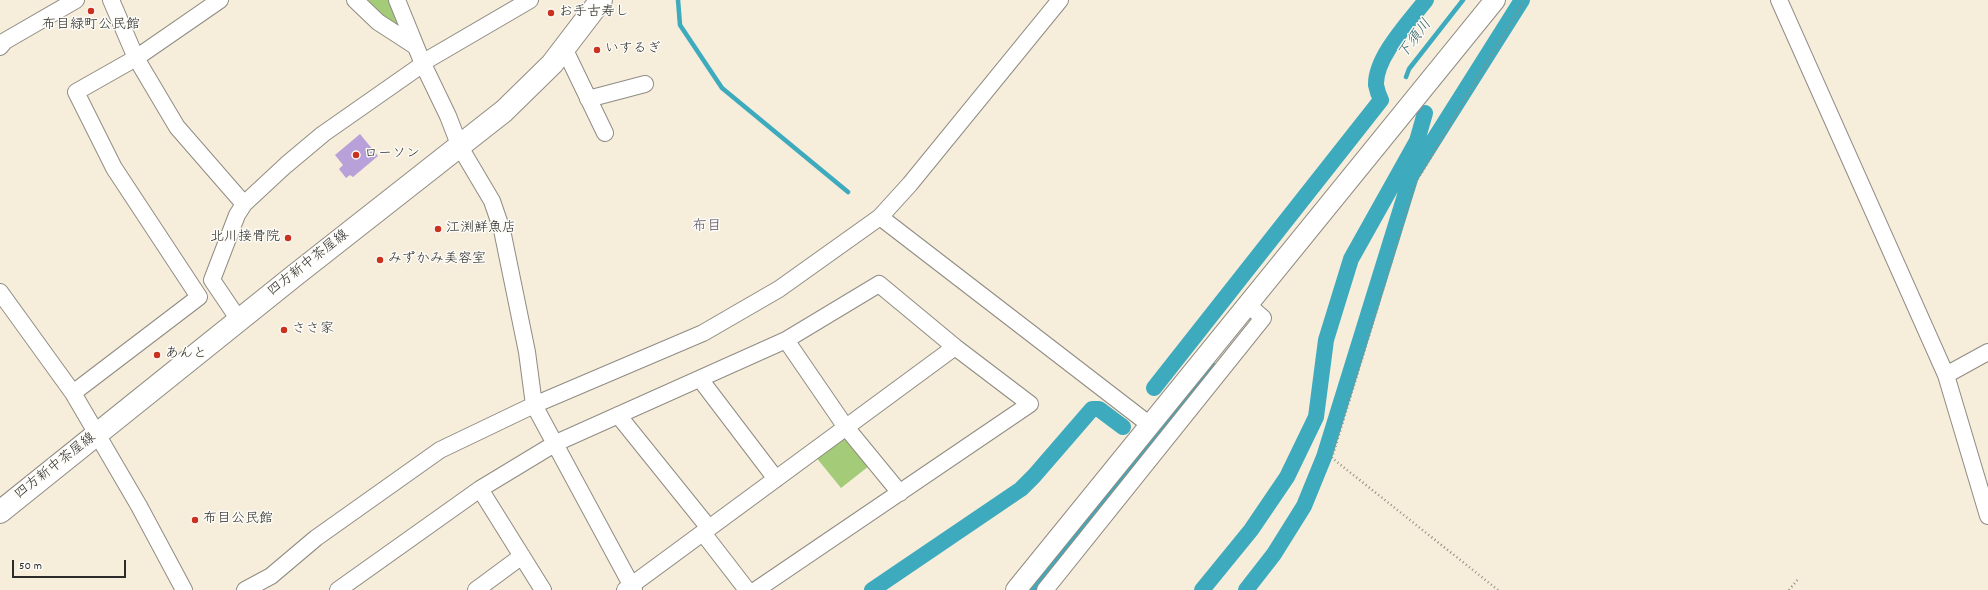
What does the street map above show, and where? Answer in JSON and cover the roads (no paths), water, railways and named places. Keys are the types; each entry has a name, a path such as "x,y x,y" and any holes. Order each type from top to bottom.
{"main road":[{"name":"四方新中茶屋線","path":"0,512 367,218 460,147 504,111 552,64 601,0"}],"street":[{"path":"0,47 5,41 76,0"},
{"path":"111,0 136,58 177,127 244,204"},
{"path":"199,297 114,168 76,92 136,58 220,0"},
{"path":"355,0 378,22 415,46"},
{"path":"397,0 422,64 448,116 460,147 492,201 502,230 527,352 534,405 556,443 630,589 845,426 955,346"},
{"path":"73,393 199,297 212,280 237,215 244,204 286,164 323,134 422,64 530,0"},
{"path":"245,590 271,576 316,538 440,450 534,405 703,333 779,289 880,217 910,184 1060,0"},
{"path":"1016,590 1495,0"},
{"path":"1778,0 1946,375 1988,516"},
{"path":"564,48 605,134"},
{"path":"588,99 645,84"},
{"path":"880,217 1150,425"},
{"path":"212,280 239,320"},
{"path":"338,590 480,488 556,443 786,340 879,284 955,346 1030,404 756,590"},
{"path":"0,292 73,393 139,506 184,590"},
{"path":"1045,590 1264,318 1247,304"},
{"path":"786,340 845,426 900,493"},
{"path":"1946,375 1988,352"},
{"path":"700,379 776,479"},
{"path":"618,415 706,531 747,590"},
{"path":"480,488 543,590"},
{"path":"476,590 522,556"}],"waterway":[{"path":"678,0 680,25 722,88 848,192"},
{"path":"1154,388 1381,100 1376,85 1377,74 1381,63 1387,51 1426,0"},
{"name":"下須川","path":"1406,77 1409,69 1463,0"},
{"path":"1246,590 1274,554 1304,506 1324,457 1411,176 1522,0"},
{"path":"1202,590 1251,530 1287,477 1316,417 1326,340 1351,259 1417,141 1425,113"},
{"path":"1034,590 1211,370"},
{"path":"872,590 1021,489 1092,409 1099,409 1123,427"}],"place":[{"name":"布目緑町公民館","path":"91,11"},
{"name":"お手古寿し","path":"551,13"},
{"name":"いするぎ","path":"597,50"},
{"name":"ローソン","path":"356,155"},
{"name":"江渕鮮魚店","path":"438,229"},
{"name":"北川接骨院","path":"288,238"},
{"name":"みずかみ美容室","path":"380,260"},
{"name":"ささ家","path":"284,330"},
{"name":"あんと","path":"157,355"},
{"name":"布目公民館","path":"195,520"}],"district":[{"name":"布目","path":"707,228"}]}
